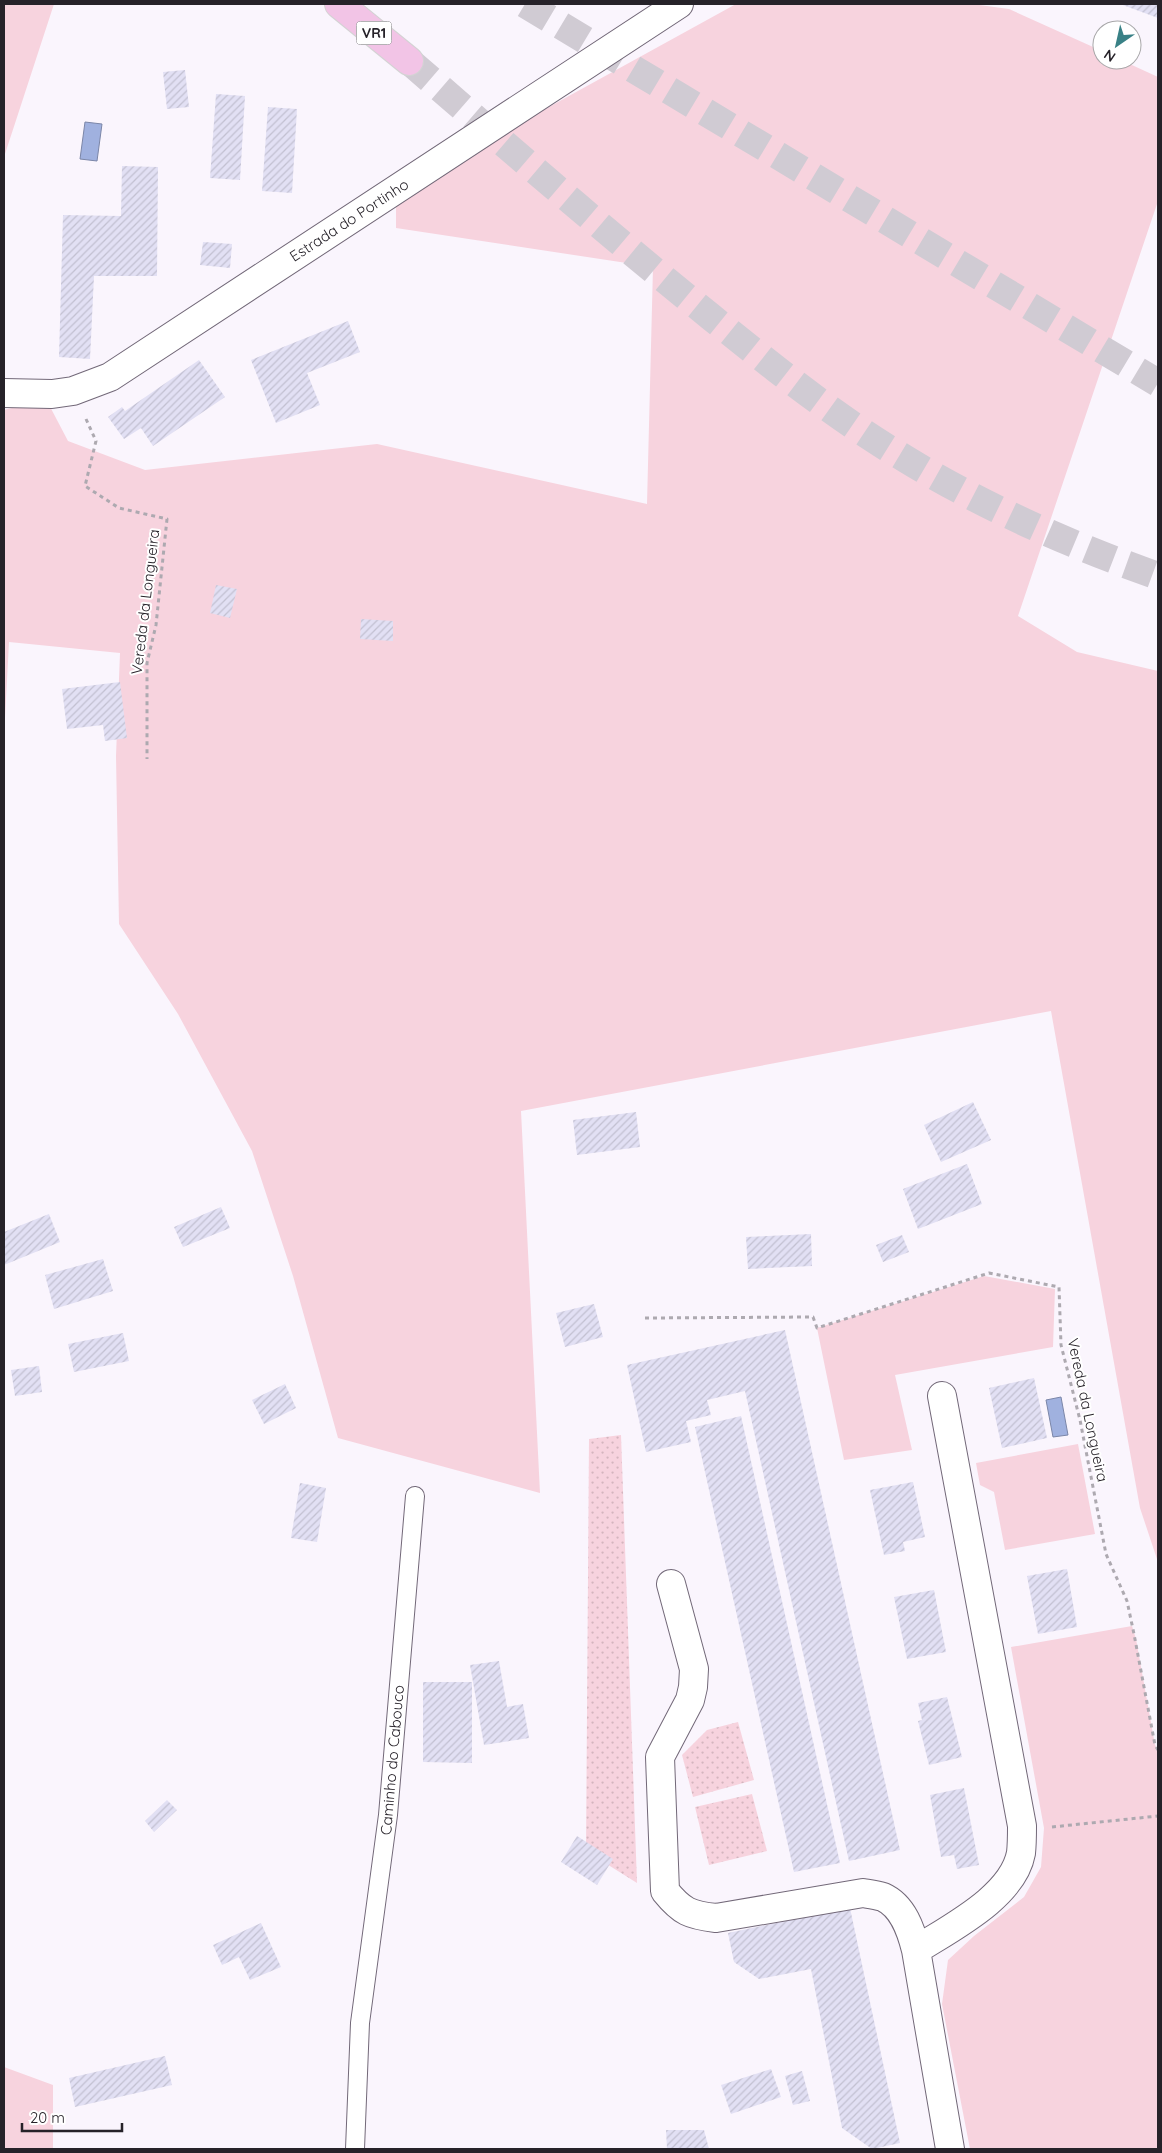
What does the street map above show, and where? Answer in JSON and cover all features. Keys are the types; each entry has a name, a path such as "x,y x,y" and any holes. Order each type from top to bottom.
{"highway":[{"name":"VR1","path":"339,4 409,62"}],"street":[{"name":"Estrada do Portinho","path":"4,393 52,394 72,391 110,377 678,4"},
{"path":"916,1950 979,1910 1012,1875 1021,1854 1022,1826 942,1396"},
{"path":"672,1584 694,1669 690,1700 660,1757 665,1891 677,1906 693,1916 716,1918 863,1893 884,1897 900,1911 911,1932 916,1950 950,2149"}],"lane":[{"name":"Caminho do Cabouco","path":"355,2149 360,2023 388,1815 415,1496"}],"path":[{"name":"Vereda da Longueira","path":"72,391 96,441 85,486 118,508 166,519 156,625 147,663 147,759"},
{"name":"Vereda da Longueira","path":"645,1318 813,1317 817,1328 989,1273 1059,1287 1061,1345 1080,1420 1106,1554 1127,1602 1155,1745 1158,1750"},
{"path":"1044,1828 1158,1816"}],"shaded area":[{"path":"4,4 54,4 4,157"},
{"path":"736,4 972,4 1009,9 1092,46 1092,70 1142,70 1158,77 1158,201 1018,616 1077,652 1158,671 1158,1562 1140,1508 1051,1011 521,1111 540,1493 338,1438 293,1276 252,1151 178,1014 119,924 116,756 120,653 9,642 4,737 4,410 46,399 68,441 145,470 377,444 647,504 653,267 396,228 396,191"},
{"path":"984,1276 1055,1289 1053,1347 895,1375 912,1450 844,1460 817,1328"},
{"path":"621,1435 637,1883 586,1851 589,1439"},
{"path":"1078,1444 1095,1534 1005,1550 994,1492 980,1485 976,1463"},
{"path":"1132,1626 1155,1745 1158,1750 1158,2149 970,2149 942,2004 948,1960 974,1936 1024,1897 1041,1867 1044,1828 1011,1647"},
{"path":"738,1722 754,1780 693,1797 682,1755 707,1730"},
{"path":"752,1794 767,1851 709,1865 695,1807"},
{"path":"4,2067 53,2085 53,2149 4,2149"}],"water":[{"path":"85,122 102,124 97,161 80,159"},
{"path":"1061,1397 1068,1435 1053,1437 1046,1400"}],"building":[{"path":"1120,4 1158,4 1158,18"},
{"path":"185,70 189,107 167,109 163,72"},
{"path":"216,94 245,96 240,180 210,178"},
{"path":"268,107 297,109 292,193 262,191"},
{"path":"122,166 158,167 157,276 94,276 90,359 59,357 63,215 121,216"},
{"path":"203,242 232,244 230,268 200,265"},
{"path":"348,321 360,352 307,373 320,405 276,423 251,360"},
{"path":"199,360 225,397 153,446 141,428 124,439 108,417 122,407 125,411"},
{"path":"216,585 237,589 230,618 210,613"},
{"path":"361,619 393,621 393,641 360,639"},
{"path":"120,682 127,738 105,741 103,725 67,729 62,689"},
{"path":"973,1102 991,1140 941,1162 924,1125"},
{"path":"636,1112 640,1147 577,1155 573,1120"},
{"path":"967,1164 982,1204 918,1229 903,1189"},
{"path":"221,1207 230,1228 183,1247 174,1227"},
{"path":"49,1214 60,1242 4,1265 4,1232"},
{"path":"811,1234 812,1266 748,1269 746,1237"},
{"path":"902,1235 909,1252 883,1262 876,1245"},
{"path":"103,1259 113,1291 54,1309 45,1275"},
{"path":"594,1304 603,1337 565,1347 556,1313"},
{"path":"785,1330 900,1850 849,1861 745,1391 707,1400 711,1415 686,1421 691,1442 646,1452 627,1365"},
{"path":"123,1333 129,1361 74,1372 68,1344"},
{"path":"39,1366 42,1392 15,1396 11,1370"},
{"path":"1034,1378 1047,1438 1002,1448 989,1388"},
{"path":"285,1384 296,1408 264,1424 252,1400"},
{"path":"741,1416 840,1863 794,1872 695,1427"},
{"path":"913,1482 925,1537 903,1542 905,1551 884,1555 870,1490"},
{"path":"300,1483 326,1488 317,1542 291,1538"},
{"path":"1067,1569 1077,1627 1038,1634 1027,1576"},
{"path":"934,1590 946,1652 907,1659 894,1597"},
{"path":"499,1661 507,1707 523,1704 529,1738 484,1745 470,1665"},
{"path":"423,1682 472,1682 472,1763 423,1762"},
{"path":"947,1697 962,1757 929,1765 918,1721 922,1720 918,1703"},
{"path":"964,1788 979,1865 957,1869 954,1855 941,1857 930,1795"},
{"path":"167,1800 177,1810 154,1832 145,1821"},
{"path":"577,1836 613,1859 597,1885 561,1862"},
{"path":"850,1908 900,2143 872,2149 842,2128 811,1969 759,1979 734,1962 728,1933"},
{"path":"261,1923 281,1967 250,1980 239,1957 222,1965 213,1945"},
{"path":"165,2056 172,2085 75,2107 69,2078"},
{"path":"771,2069 781,2097 731,2114 721,2085"},
{"path":"802,2071 810,2101 793,2105 785,2076"},
{"path":"666,2130 704,2130 709,2149 667,2149"}],"tunnel":[{"path":"525,4 1158,383"},
{"path":"409,61 673,286 781,373 853,426 934,476 996,509 1060,538 1158,576"}]}
